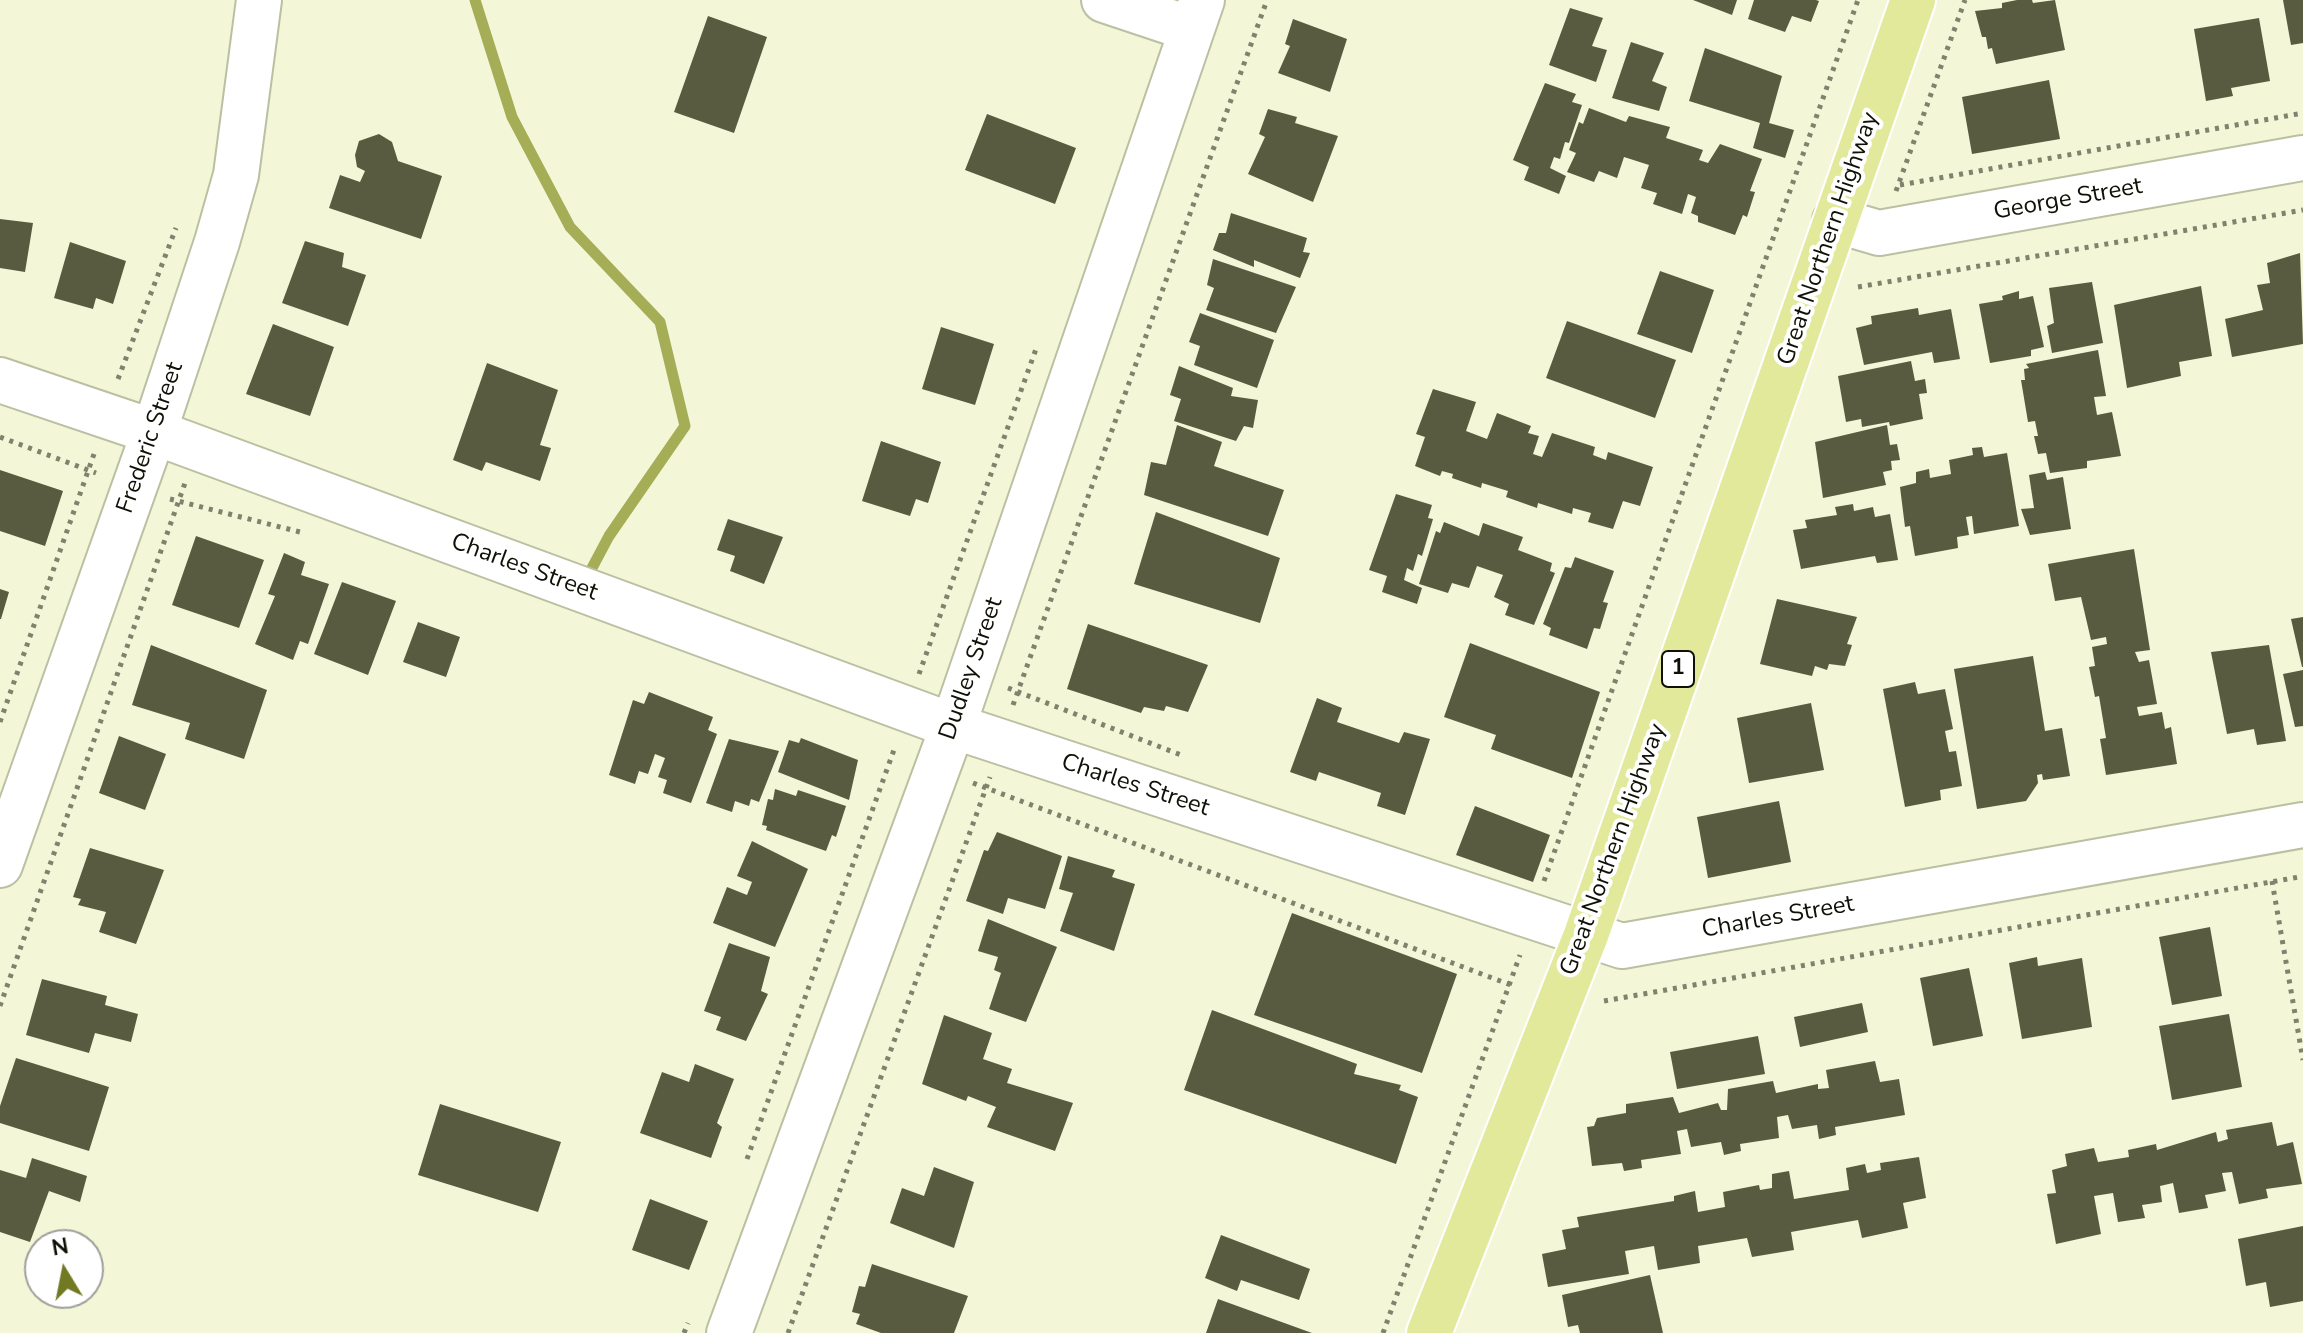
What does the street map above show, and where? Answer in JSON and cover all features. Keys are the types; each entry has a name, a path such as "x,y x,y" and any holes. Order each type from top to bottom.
{"main road":[{"name":"Great Northern Highway","path":"1429,1333 1586,935 1913,0"}],"street":[{"name":"Frederic Street","path":"0,865 154,432 236,175 259,0"},
{"path":"1104,0 1196,14"},
{"name":"Dudley Street","path":"709,1326 953,726 1196,14"},
{"name":"George Street","path":"1835,220 1879,233 2303,158"},
{"name":"Charles Street","path":"0,380 154,432 953,726 1622,946 2303,825"}],"path":[{"path":"1012,706 1267,0"},
{"path":"1383,1333 1511,985 1531,918 1858,0"},
{"path":"1965,0 1899,185 2303,113"},
{"path":"1858,287 2303,210"},
{"path":"915,687 1037,348"},
{"path":"0,722 90,470 104,415"},
{"path":"0,437 134,489"},
{"path":"0,1006 197,448"},
{"path":"743,1169 899,739"},
{"path":"788,1333 991,774"},
{"path":"971,783 1511,985"},
{"path":"1603,1001 2299,877"},
{"path":"2272,881 2303,1060"},
{"path":"684,1333 709,1326"}],"building":[{"path":"1693,0 1737,0 1732,15"},
{"path":"1754,0 1819,1 1811,22 1792,16 1785,32 1748,19"},
{"path":"2032,0 2033,3 2055,0 2065,50 1996,64 1992,48 1988,49 1986,37 1982,37 1975,11 2002,8 2002,3"},
{"path":"2283,0 2303,0 2303,43 2291,45"},
{"path":"1570,8 1603,18 1592,46 1607,50 1596,82 1549,65"},
{"path":"708,16 767,37 734,133 674,112"},
{"path":"2259,18 2270,81 2231,88 2233,96 2206,101 2194,29"},
{"path":"1293,19 1347,39 1330,92 1278,73 1290,46 1285,44"},
{"path":"1631,42 1664,53 1652,81 1667,87 1659,111 1612,98"},
{"path":"1705,48 1782,76 1769,123 1794,130 1785,158 1753,148 1760,123 1689,101"},
{"path":"2049,80 2060,139 1972,154 1962,97"},
{"path":"1545,83 1576,94 1572,102 1582,105 1569,143 1565,142 1560,159 1554,157 1550,168 1566,176 1559,194 1524,180 1529,167 1513,160"},
{"path":"1589,108 1626,122 1629,116 1670,127 1666,138 1703,150 1699,160 1708,163 1720,144 1762,159 1750,191 1755,192 1747,217 1743,215 1735,235 1698,222 1698,216 1691,213 1696,197 1688,194 1682,214 1653,204 1657,193 1641,188 1649,165 1624,157 1617,178 1599,171 1594,182 1567,172 1576,153 1569,150 1579,122 1583,124"},
{"path":"1268,109 1297,117 1295,123 1338,136 1313,202 1248,174 1265,137 1259,134"},
{"path":"987,114 1076,148 1055,204 965,170"},
{"path":"379,134 392,142 398,161 442,176 421,239 329,208 340,175 360,182 365,171 357,167 355,155 359,141"},
{"path":"1231,213 1307,238 1303,252 1310,253 1300,278 1254,260 1254,267 1213,250 1219,233 1226,233"},
{"path":"0,219 33,223 25,272 0,268"},
{"path":"305,241 344,253 342,267 366,275 348,326 282,303"},
{"path":"70,242 126,261 113,304 96,298 93,309 54,298"},
{"path":"2300,253 2303,344 2232,357 2225,319 2263,310 2257,285 2270,283 2267,263"},
{"path":"1213,259 1296,287 1276,333 1206,310 1214,288 1207,285"},
{"path":"1660,271 1714,290 1692,353 1637,334"},
{"path":"2092,282 2103,343 2052,353 2047,326 2054,323 2049,288"},
{"path":"2201,286 2212,356 2179,362 2181,376 2127,388 2114,305"},
{"path":"2019,291 2019,299 2033,296 2044,347 2031,350 2031,356 1990,363 1979,304 2003,300 2002,296"},
{"path":"1918,308 1919,315 1951,309 1960,359 1934,363 1932,352 1864,365 1856,328 1872,324 1871,316"},
{"path":"1200,313 1274,340 1257,388 1194,365 1200,346 1189,342"},
{"path":"1567,321 1676,360 1655,418 1546,378"},
{"path":"273,324 334,347 310,416 246,394"},
{"path":"941,327 994,344 975,405 922,389"},
{"path":"2098,350 2106,396 2094,397 2097,415 2112,412 2121,456 2087,461 2087,468 2050,473 2046,453 2038,454 2035,421 2028,422 2021,380 2025,380 2024,369 2029,368 2026,364"},
{"path":"1911,361 1915,381 1925,379 1927,393 1919,394 1923,419 1890,426 1889,422 1862,427 1861,419 1846,422 1838,376"},
{"path":"487,363 558,390 540,445 551,448 540,481 486,462 482,471 453,460"},
{"path":"1179,366 1233,388 1231,396 1258,400 1253,428 1244,426 1236,441 1174,421 1181,399 1170,395"},
{"path":"1433,389 1476,402 1466,431 1487,439 1497,413 1531,426 1528,433 1539,436 1533,454 1542,457 1552,433 1595,447 1593,455 1606,460 1608,452 1653,467 1640,506 1623,501 1613,529 1588,522 1591,513 1573,508 1572,514 1538,503 1537,508 1506,497 1508,491 1482,483 1481,488 1452,478 1453,474 1442,471 1440,476 1415,466 1425,437 1416,434"},
{"path":"1177,425 1222,442 1214,466 1284,490 1268,536 1144,495 1151,462 1166,465"},
{"path":"1887,425 1890,445 1897,444 1900,460 1891,461 1892,470 1883,472 1886,485 1823,498 1815,442"},
{"path":"881,441 941,462 928,503 916,499 910,516 862,501"},
{"path":"1982,447 1984,457 2007,453 2019,526 1974,534 1972,516 1966,517 1969,535 1957,537 1958,548 1915,556 1910,526 1905,527 1900,487 1916,483 1916,472 1929,469 1930,478 1951,474 1949,460 1973,455 1972,448"},
{"path":"0,470 63,491 45,546 0,531"},
{"path":"2045,472 2047,480 2063,477 2071,529 2030,535 2021,509 2034,508 2029,475"},
{"path":"1396,494 1432,505 1428,518 1433,519 1422,556 1418,554 1413,571 1407,568 1404,580 1422,588 1417,604 1382,592 1387,576 1369,570"},
{"path":"1853,504 1854,511 1873,507 1875,517 1890,514 1898,560 1877,563 1875,556 1801,569 1793,530 1807,528 1805,520 1837,515 1835,507"},
{"path":"1156,512 1280,558 1260,623 1134,584"},
{"path":"728,519 783,537 764,584 730,571 735,556 717,550"},
{"path":"1444,522 1479,536 1483,523 1523,537 1518,550 1552,563 1550,571 1555,573 1534,625 1505,615 1509,604 1494,597 1503,575 1477,566 1469,588 1452,583 1448,593 1419,584 1436,531 1440,533"},
{"path":"196,536 264,560 239,628 172,605"},
{"path":"2134,549 2150,650 2135,652 2139,662 2149,660 2157,704 2137,707 2139,716 2162,712 2165,729 2171,727 2177,764 2106,775 2100,739 2106,738 2099,696 2095,697 2089,667 2095,666 2092,647 2107,644 2106,637 2091,640 2081,597 2055,601 2048,564"},
{"path":"284,553 305,562 301,575 329,584 308,644 300,641 293,660 255,644 275,596 268,594"},
{"path":"1575,557 1614,571 1603,602 1608,603 1600,629 1594,628 1587,649 1549,635 1551,628 1543,624 1565,567 1571,568"},
{"path":"342,582 396,601 368,675 314,654"},
{"path":"0,589 9,592 1,619 0,619"},
{"path":"1777,599 1857,617 1847,644 1852,645 1845,666 1829,664 1827,670 1815,666 1812,676 1760,664"},
{"path":"2303,617 2303,667 2302,667 2291,619"},
{"path":"418,622 460,637 446,677 403,662"},
{"path":"1088,624 1208,665 1188,712 1166,706 1164,711 1144,707 1141,713 1067,689"},
{"path":"1470,643 1600,692 1572,778 1491,749 1496,735 1444,717"},
{"path":"151,645 267,690 244,759 185,739 190,723 132,705"},
{"path":"2269,645 2286,741 2257,745 2254,729 2227,734 2211,652"},
{"path":"2033,656 2045,731 2062,728 2070,776 2043,780 2042,774 2037,775 2038,783 2026,801 1977,809 1954,669"},
{"path":"2303,670 2303,726 2295,727 2283,674"},
{"path":"1915,682 1918,694 1945,689 1953,729 1945,731 1949,752 1956,751 1962,786 1940,790 1941,800 1905,807 1883,689"},
{"path":"649,692 713,717 708,730 717,734 691,803 663,793 667,780 658,777 665,758 655,754 648,774 639,771 635,784 609,775 633,700 644,704"},
{"path":"1317,698 1342,708 1337,722 1399,743 1404,732 1430,739 1405,815 1377,806 1381,793 1319,772 1316,781 1290,772"},
{"path":"1811,703 1824,770 1749,783 1737,718"},
{"path":"119,736 166,754 145,810 99,793"},
{"path":"801,738 858,760 849,800 778,772 789,740 799,743"},
{"path":"729,739 779,751 759,802 751,799 749,806 735,801 732,812 706,803"},
{"path":"775,789 796,796 798,790 846,806 836,837 832,835 826,851 766,830 767,826 762,825 768,799 773,800"},
{"path":"1779,801 1791,862 1708,878 1697,817"},
{"path":"1475,806 1550,835 1533,882 1456,855"},
{"path":"997,832 1062,856 1045,909 1008,898 1003,914 966,901 984,850 988,851"},
{"path":"752,841 808,869 775,947 713,923 727,887 747,895 752,882 737,876"},
{"path":"90,848 164,870 136,944 99,932 106,912 78,905 81,899 73,897"},
{"path":"1068,856 1115,870 1112,877 1135,884 1114,951 1060,931 1073,893 1059,889"},
{"path":"1292,913 1457,974 1422,1073 1254,1015"},
{"path":"988,919 1057,947 1026,1022 989,1009 1001,973 994,970 998,957 978,951"},
{"path":"2210,927 2222,996 2172,1005 2159,937"},
{"path":"729,943 770,957 761,991 768,994 746,1041 716,1030 721,1017 704,1011"},
{"path":"2037,957 2038,966 2082,958 2092,1027 2022,1039 2009,963"},
{"path":"1969,968 1983,1036 1933,1046 1920,978"},
{"path":"42,979 107,996 105,1005 138,1014 131,1042 95,1033 89,1053 26,1035"},
{"path":"1862,1003 1868,1032 1800,1047 1794,1017"},
{"path":"1212,1010 1357,1064 1354,1074 1401,1085 1399,1090 1418,1097 1396,1164 1184,1090"},
{"path":"2229,1014 2242,1087 2172,1100 2159,1026"},
{"path":"944,1015 992,1033 983,1059 1012,1069 1007,1083 1073,1103 1055,1151 987,1127 996,1107 968,1096 966,1101 922,1084"},
{"path":"1758,1036 1765,1074 1677,1089 1670,1052"},
{"path":"16,1058 109,1087 89,1151 0,1123 0,1106"},
{"path":"1875,1061 1880,1082 1899,1079 1905,1115 1835,1127 1836,1135 1819,1139 1817,1125 1792,1129 1788,1115 1777,1117 1779,1138 1740,1144 1741,1151 1724,1155 1721,1142 1691,1147 1687,1129 1677,1131 1681,1154 1641,1160 1642,1168 1624,1171 1622,1163 1592,1166 1587,1127 1594,1126 1597,1118 1626,1113 1626,1104 1673,1097 1679,1113 1718,1103 1721,1110 1727,1110 1728,1089 1773,1081 1776,1093 1818,1084 1818,1089 1829,1088 1826,1070"},
{"path":"695,1064 734,1079 717,1123 722,1127 711,1158 640,1133 662,1072 689,1082"},
{"path":"440,1104 561,1142 538,1212 418,1175"},
{"path":"2272,1122 2277,1146 2293,1142 2302,1184 2266,1189 2268,1198 2239,1204 2232,1172 2222,1173 2226,1191 2205,1195 2208,1208 2179,1213 2173,1183 2160,1186 2162,1202 2142,1205 2145,1218 2118,1222 2113,1193 2094,1196 2101,1234 2056,1244 2047,1194 2056,1193 2052,1170 2067,1166 2065,1154 2094,1148 2098,1162 2129,1157 2128,1150 2156,1144 2157,1150 2216,1132 2218,1142 2228,1139 2226,1130"},
{"path":"1919,1157 1926,1198 1903,1203 1908,1228 1862,1238 1858,1220 1791,1232 1794,1250 1752,1257 1747,1238 1698,1246 1700,1263 1658,1270 1654,1246 1625,1251 1629,1274 1548,1287 1542,1254 1566,1249 1562,1230 1579,1227 1577,1217 1674,1201 1674,1196 1695,1191 1698,1212 1725,1207 1723,1192 1759,1185 1760,1190 1772,1188 1772,1174 1789,1171 1794,1199 1849,1190 1846,1168 1865,1164 1867,1173 1881,1170 1880,1163"},
{"path":"32,1158 87,1176 80,1202 49,1191 35,1229 24,1229 24,1240 0,1232 0,1170 26,1178"},
{"path":"934,1167 974,1182 954,1248 890,1223 902,1188 924,1196"},
{"path":"650,1199 708,1221 689,1270 632,1250"},
{"path":"2303,1226 2303,1301 2270,1307 2266,1282 2246,1286 2238,1239"},
{"path":"1221,1235 1310,1269 1299,1300 1241,1280 1237,1291 1205,1278"},
{"path":"872,1264 968,1296 954,1333 881,1333 856,1324 860,1314 852,1312 859,1286 865,1287"},
{"path":"1650,1275 1663,1333 1580,1333 1578,1325 1568,1327 1562,1295"},
{"path":"1218,1299 1312,1333 1206,1333"}],"waterway":[{"path":"475,0 512,117 570,227 660,322 685,426 609,536 592,568"}]}
